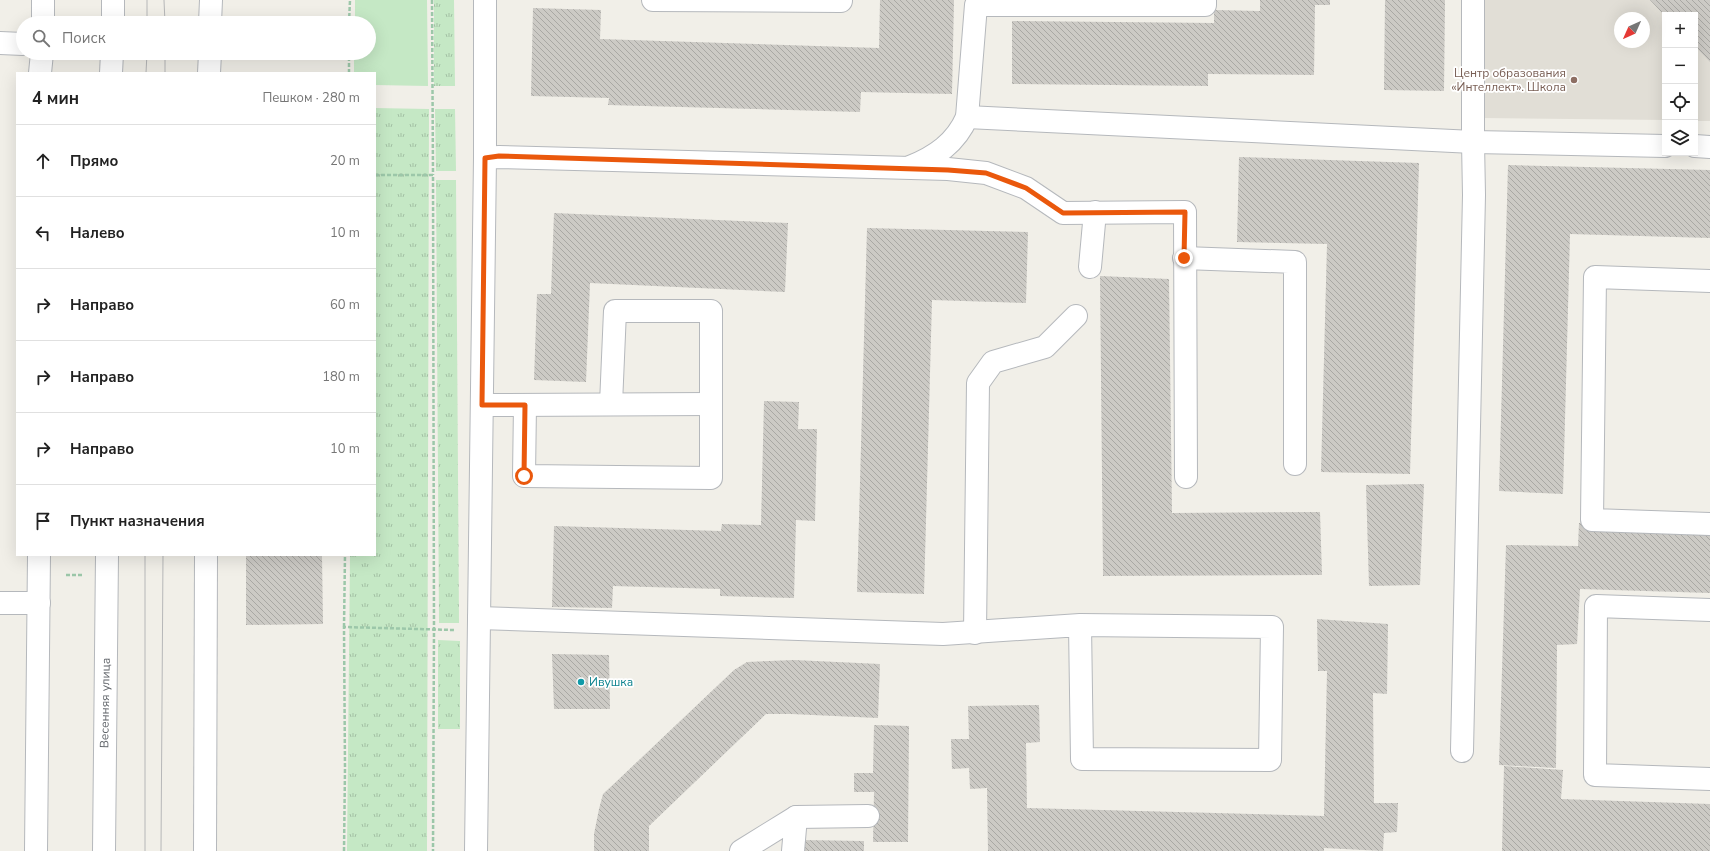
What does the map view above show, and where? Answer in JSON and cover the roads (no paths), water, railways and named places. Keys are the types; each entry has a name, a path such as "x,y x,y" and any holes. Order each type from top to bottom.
{"street":[{"path":"43,0 43,16"},
{"path":"113,0 113,16"},
{"path":"210,16 211,0"},
{"path":"476,851 485,158 485,0"},
{"path":"653,0 841,1"},
{"path":"906,169 926,161 948,146 962,128 967,117 976,3 1205,5 1205,0"},
{"path":"1462,751 1474,195 1472,142 1473,0"},
{"path":"0,43 16,44"},
{"path":"40,72 41,60"},
{"path":"111,72 112,60"},
{"path":"209,72 210,60"},
{"path":"967,117 1472,142 1662,146"},
{"path":"1698,146 1710,147"},
{"path":"485,158 499,156 948,170 986,173 1026,188 1063,213 1185,212 1186,477"},
{"path":"1090,267 1094,212"},
{"path":"1184,258 1295,262 1295,464"},
{"path":"1710,280 1595,277 1592,520 1710,524"},
{"path":"525,405 524,476 711,478 711,311 615,311 611,404"},
{"path":"975,633 978,383 993,362 1045,347 1076,316"},
{"path":"482,405 711,404"},
{"path":"36,851 39,556"},
{"name":"Весенняя улица","path":"104,851 107,556"},
{"path":"205,851 206,556"},
{"path":"0,603 38,603"},
{"path":"1710,610 1596,606 1595,767 1595,775 1710,779"},
{"path":"479,618 943,634 1080,625 1272,627 1270,760 1082,759 1080,625"},
{"path":"741,851 796,817 868,816"},
{"path":"793,851 796,817"}],"tram line":[{"path":"147,0 147,16"},
{"path":"164,0 165,16"},
{"path":"146,72 147,60"},
{"path":"165,60 165,72"},
{"path":"145,556 145,851"},
{"path":"161,851 163,556"}],"place":[{"name":"Центр образования «Интеллект». Школа","path":"1574,80"},
{"name":"Ивушка","path":"581,682"}]}
